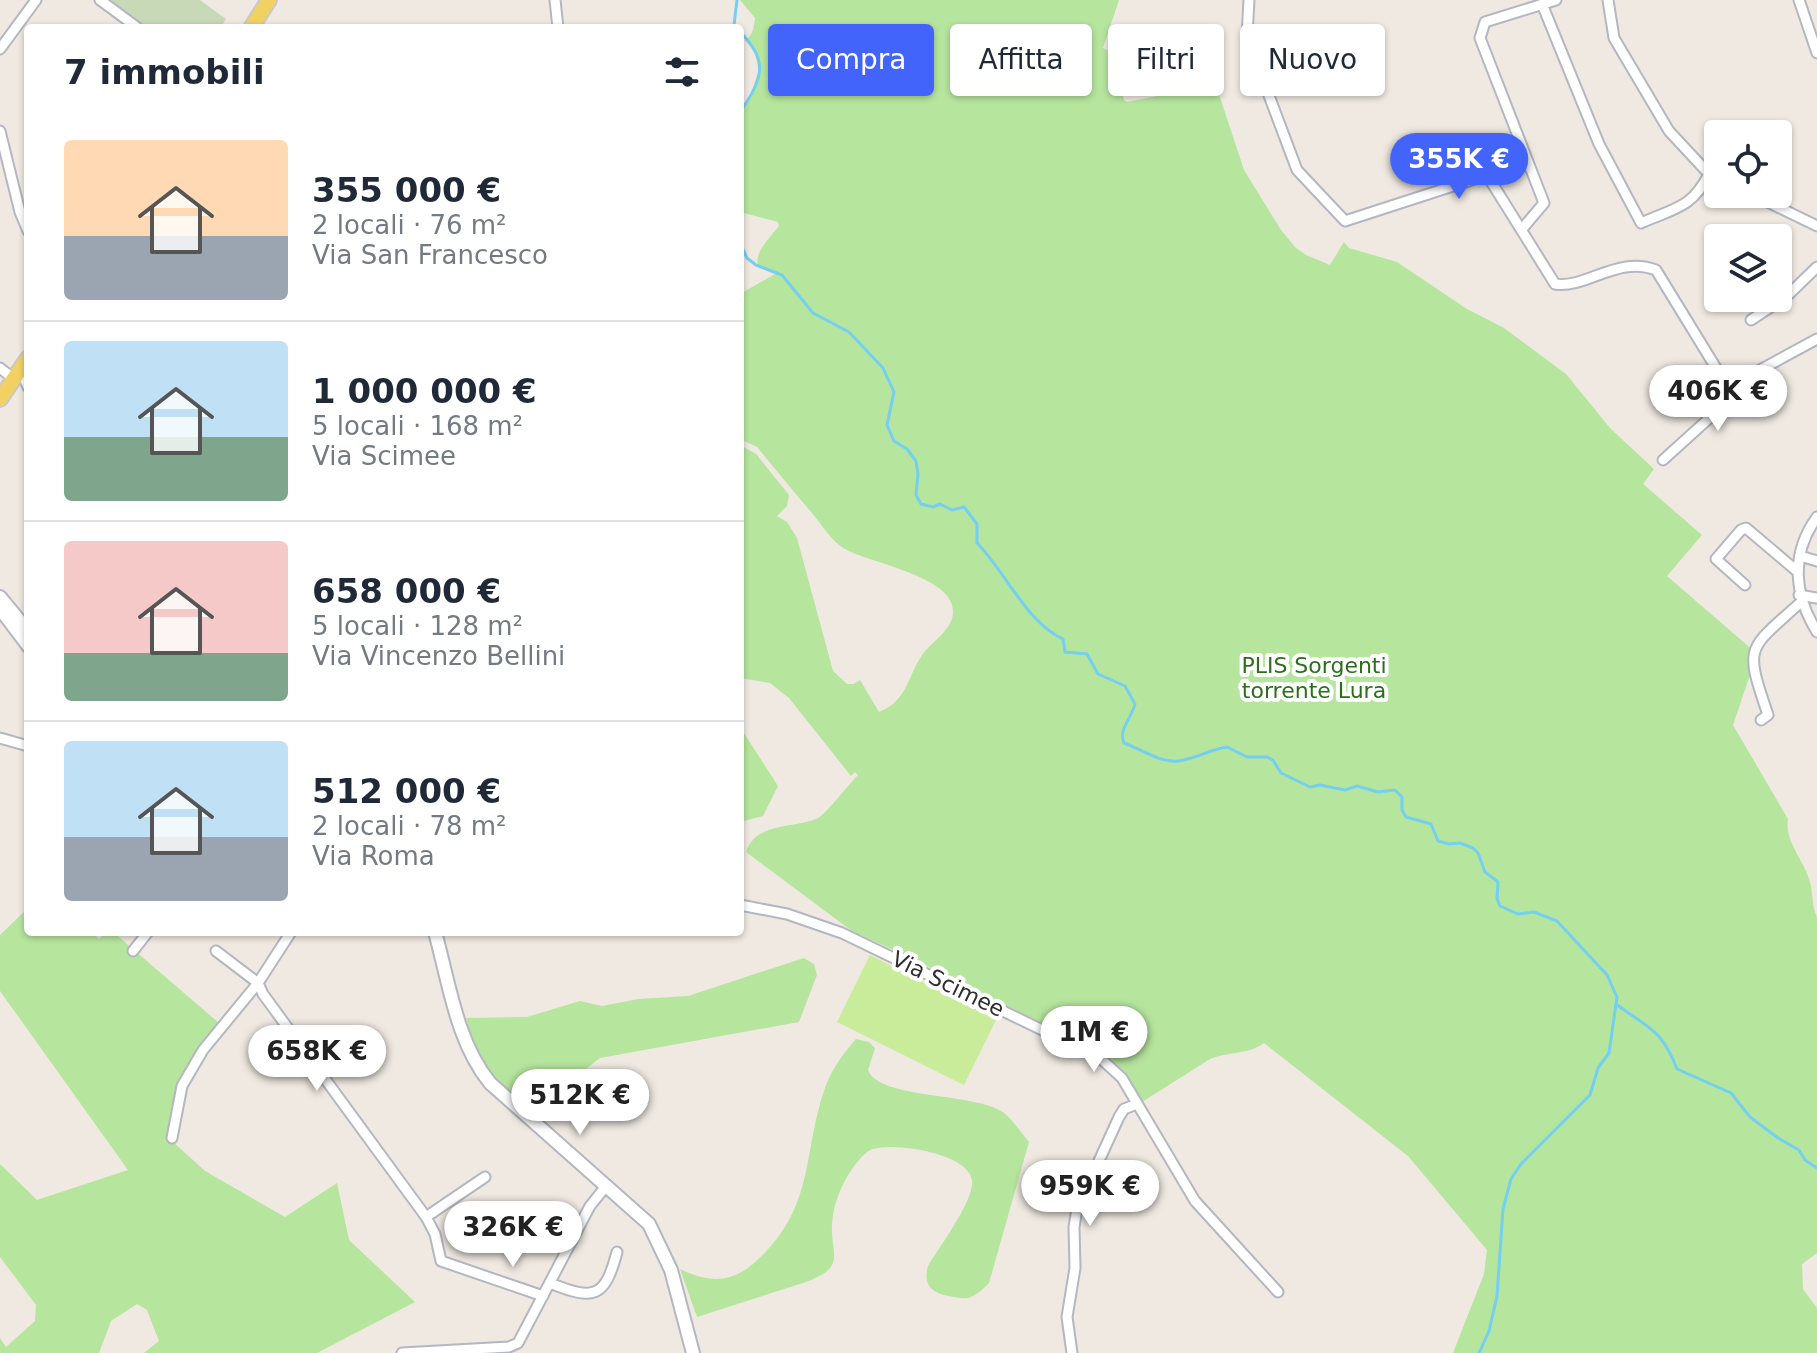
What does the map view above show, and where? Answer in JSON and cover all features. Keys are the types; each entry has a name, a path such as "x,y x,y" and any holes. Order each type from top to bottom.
{"main road":[{"path":"253,24 266,1"},
{"path":"0,399 21,369"}],"street":[{"path":"0,49 36,0"},
{"path":"100,0 133,24"},
{"path":"555,0 558,24"},
{"path":"1249,0 1247,37 1297,170 1345,221 1487,175 1555,284 1567,286 1616,269 1644,266 1656,270 1724,381 1734,384 1817,339"},
{"path":"1522,229 1544,203 1480,38 1485,22 1556,0"},
{"path":"1608,0 1614,38 1669,131 1704,166"},
{"path":"1799,0 1817,53"},
{"path":"1542,4 1599,144 1641,223 1691,201 1704,188"},
{"path":"0,131 24,222"},
{"path":"1780,208 1817,226"},
{"path":"1751,320 1786,297 1817,267"},
{"path":"0,368 21,369"},
{"path":"1663,460 1726,403 1733,393 1734,384"},
{"path":"1817,517 1804,539 1798,572 1800,598 1817,632"},
{"path":"1745,585 1716,559 1746,528 1798,572"},
{"path":"1800,556 1817,561"},
{"path":"0,597 24,626"},
{"path":"1761,720 1768,715 1752,664 1753,653 1760,639 1800,598 1817,598"},
{"path":"0,611 24,643"},
{"path":"0,738 24,745"},
{"name":"Via Scimee","path":"744,906 787,914 842,933 1100,1058 1122,1078 1195,1201 1278,1292"},
{"path":"133,951 145,936"},
{"path":"172,1138 182,1086 203,1050 258,983 288,936"},
{"path":"436,936 466,1045 476,1066 490,1083 641,1215 657,1236 671,1270 693,1353"},
{"path":"216,951 258,983 428,1222 441,1261 543,1296"},
{"path":"1072,1353 1067,1317 1075,1268 1077,1209 1119,1117 1124,1109 1137,1104"},
{"path":"428,1222 485,1177"},
{"path":"402,1353 520,1348 590,1206 607,1185"},
{"path":"550,1283 588,1293 601,1291 617,1252"}],"green space":[{"path":"200,0 226,19 223,24 141,24 110,2"},
{"name":"PLIS Sorgenti torrente Lura","path":"740,0 1119,0 1111,24 1108,24 1103,48 1108,50 1108,96 1123,96 1127,102 1157,96 1220,96 1244,170 1295,247 1330,265 1344,242 1349,248 1397,262 1467,309 1504,328 1566,374 1610,428 1654,469 1643,484 1702,535 1667,576 1755,652 1733,725 1788,819 1789,836 1809,878 1817,917 1817,1253 1802,1264 1803,1289 1817,1308 1817,1353 1453,1353 1484,1274 1487,1250 1408,1156 1264,1043 1210,1059 1142,1102 1126,1074 1108,1056 852,931 746,852 758,835 818,818 858,775 855,772 851,776 789,698 770,683 744,679 744,447 756,454 789,495 787,506 777,516 787,522 797,538 833,671 847,684 860,680 879,712 901,695 922,655 950,624 953,611 949,599 940,589 925,580 840,546 757,447 744,441 744,292 775,274 758,267 757,261 764,245 779,226 778,222 744,213 744,104 751,94 759,69 755,53 745,40 754,27 755,18"},
{"path":"744,733 778,786 763,816 744,821"},
{"path":"24,912 24,936 96,936 99,939 102,936 118,936 219,1023 177,1085 172,1141 205,1171 285,1217 337,1183 349,1240 415,1302 317,1353 144,1353 159,1341 147,1310 137,1304 111,1321 99,1353 0,1353 0,1338 6,1347 35,1321 36,1305 0,1257 0,1164 37,1200 128,1170 0,991 0,935"},
{"path":"870,955 996,1020 964,1085 837,1022"},
{"path":"804,958 814,964 817,975 799,1022 600,1058 566,1084 552,1110 533,1109 479,1065 466,1018 527,1017 580,1001 602,1006 639,999 688,996"},
{"path":"856,1039 869,1042 875,1048 868,1070 876,1080 909,1091 991,1106 1008,1116 1029,1142 989,1283 974,1295 963,1298 937,1293 930,1287 927,1278 928,1266 968,1199 972,1180 967,1171 944,1156 883,1147 864,1155 843,1185 833,1213 834,1260 829,1269 809,1281 697,1317 680,1269 699,1277 726,1278 753,1264 773,1243 798,1201 826,1085 839,1060"}],"waterway":[{"path":"734,24 737,0"},
{"path":"744,36 756,52 760,71 754,90 744,106"},
{"path":"744,252 756,265 782,275 813,313 849,332 883,368 894,392 887,425 894,441 907,449 916,461 916,495 921,504 933,507 940,504 952,510 964,507 977,524 977,543 1027,609 1063,639 1065,652 1087,654 1098,674 1125,686 1135,704 1124,728 1124,743 1171,761 1227,747 1247,757 1267,757 1273,760 1281,773 1310,787 1320,785 1345,790 1357,786 1378,792 1395,790 1402,797 1402,810 1406,817 1431,824 1438,841 1460,843 1478,853 1485,872 1498,882 1500,906 1518,914 1534,912 1557,921 1607,975 1617,997 1609,1053 1598,1068 1590,1095 1521,1164 1511,1179 1503,1209 1497,1296 1489,1331 1479,1353"},
{"path":"1616,1004 1659,1037 1677,1069 1731,1093 1750,1117 1799,1150 1805,1160 1817,1168"}]}
